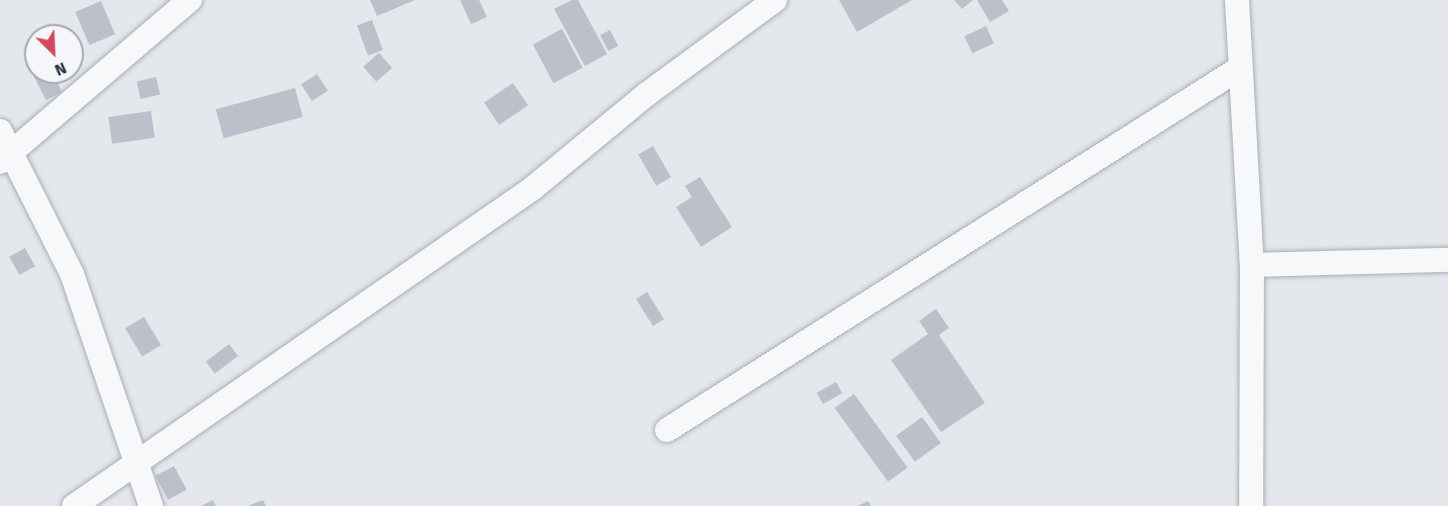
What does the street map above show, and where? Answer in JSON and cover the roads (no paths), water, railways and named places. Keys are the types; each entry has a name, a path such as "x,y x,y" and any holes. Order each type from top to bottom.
{"street":[{"path":"6,158 190,0"},
{"path":"74,506 533,188 647,94 775,0"},
{"path":"1237,0 1237,70 1252,265 1251,506"},
{"path":"667,430 1237,70"},
{"path":"0,131 6,158 72,274 138,461 151,506"},
{"path":"1252,265 1448,260"}]}
